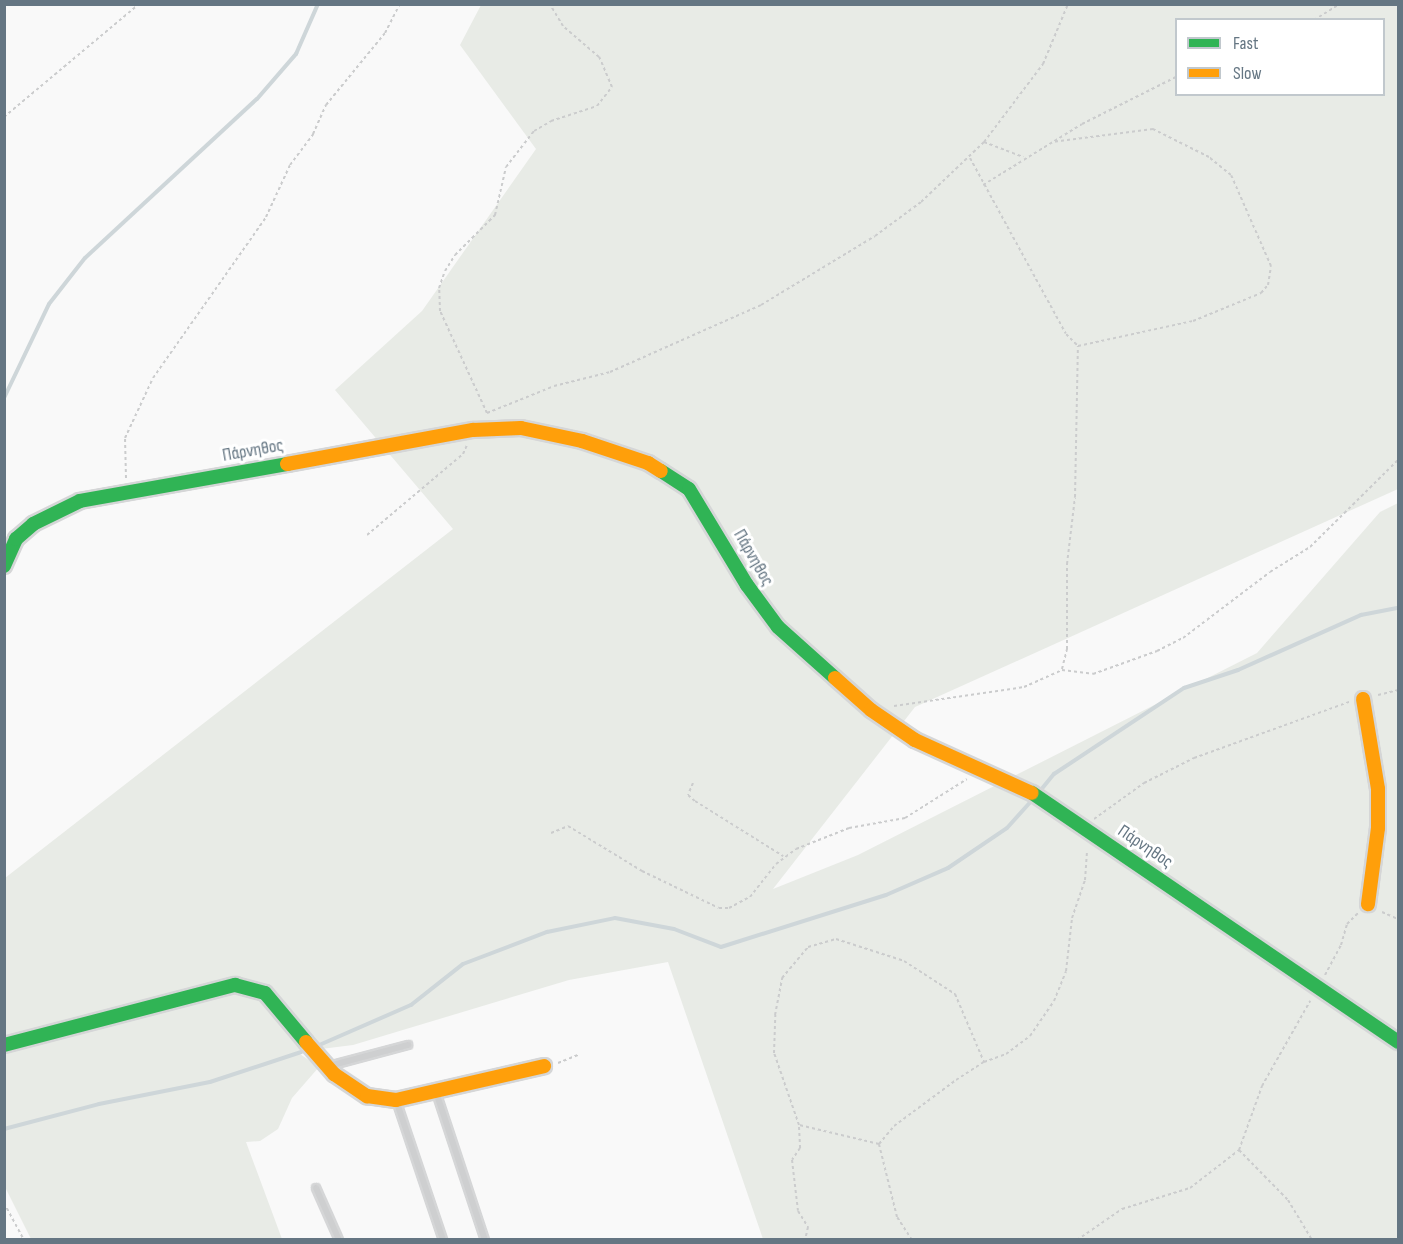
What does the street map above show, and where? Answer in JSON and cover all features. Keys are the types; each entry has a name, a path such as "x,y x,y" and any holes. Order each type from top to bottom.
{"main road":[{"name":"Πάρνηθος","path":"4,566 16,538 33,524 80,501 473,430 521,428 582,441 648,463 689,489 710,519 766,613 795,645 871,710 915,740 985,768 1025,788 1398,1042"},
{"path":"1363,699 1378,789 1378,828 1368,904"},
{"path":"4,1045 235,985 265,993 350,1088 367,1096 396,1100 544,1066"}],"lane":[{"path":"329,1066 408,1045"},
{"path":"436,1091 485,1239"},
{"path":"396,1100 443,1239"},
{"path":"316,1188 339,1239"}],"path":[{"path":"4,117 139,4"},
{"path":"125,493 125,438 153,378 266,217 290,165 313,134 326,105 385,33 400,4"},
{"path":"486,413 440,311 439,288 445,271 455,255 495,214 506,167 534,130 551,121 597,106 612,87 598,57 563,26 550,4"},
{"path":"367,535 463,454 473,430 486,413 554,386 610,372 761,305 875,236 970,158 984,142 1043,64 1068,4"},
{"path":"1317,18 1340,4"},
{"path":"983,185 1024,157 1175,78"},
{"path":"1052,142 1093,140 1126,131 1153,129 1176,138 1231,175 1271,266 1268,285 1261,293 1230,306 1193,321 1078,346"},
{"path":"984,142 1024,157"},
{"path":"970,158 1066,334 1078,346 1075,497 1067,564 1067,649 1062,670"},
{"path":"871,710 1024,687 1062,670 1093,674 1183,638 1270,572 1310,548 1398,460"},
{"path":"879,1144 894,1126 984,1062 1006,1054 1030,1036 1054,1001 1066,971 1072,918 1085,880 1088,830 1096,816 1135,790 1194,758 1320,710 1398,690"},
{"path":"551,833 568,826 634,867 719,908 741,905 783,857 849,828 905,818 985,768"},
{"path":"693,783 688,795 695,801 783,857"},
{"path":"1077,1239 1122,1209 1190,1188 1239,1150 1262,1086 1294,1033 1317,985 1331,968 1347,924 1368,904 1398,919"},
{"path":"806,1239 808,1227 798,1211 792,1160 800,1148 799,1125 774,1053 774,1015 782,978 808,947 836,939 904,961 955,994 984,1062"},
{"path":"544,1066 578,1054"},
{"path":"799,1125 879,1144"},
{"path":"879,1144 897,1217 912,1239"},
{"path":"1239,1150 1288,1200 1312,1239"},
{"path":"4,1203 24,1239"}],"shaded area":[{"path":"481,5 1398,5 1398,489 915,707 773,889 858,855 1257,653 1380,512 1398,503 1398,1239 763,1239 668,962 569,980 353,1045 297,1052 319,1067 292,1098 278,1129 260,1141 246,1142 282,1239 31,1239 5,1187 5,878 453,529 335,390 422,311 536,149 460,45"}],"waterway":[{"path":"4,398 49,304 85,258 257,99 296,54 318,4"},
{"path":"1040,791 1054,774 1184,688 1238,670 1361,615 1398,608"},
{"path":"317,1046 411,1005 463,964 547,932 615,918 674,929 721,947 886,895 948,868 1007,828 1033,799"},
{"path":"4,1129 99,1104 210,1082 301,1052"}],"traffic: fast":[{"path":"4,566 16,539 33,524 80,501 287,464"},
{"path":"661,471 689,489 747,585 778,627 835,678"},
{"path":"1032,793 1398,1042"},
{"path":"4,1045 235,985 265,993 306,1042"}],"traffic: slow":[{"path":"287,464 473,430 521,428 582,441 648,463 661,471"},
{"path":"835,678 871,710 915,740 1032,793"},
{"path":"1363,699 1378,789 1378,828 1368,904"},
{"path":"306,1042 334,1074 367,1096 396,1100 544,1066"}]}
